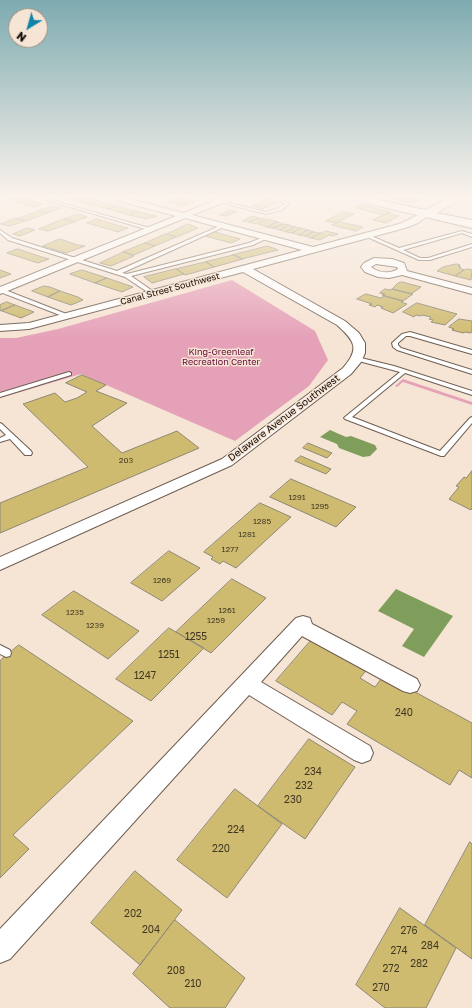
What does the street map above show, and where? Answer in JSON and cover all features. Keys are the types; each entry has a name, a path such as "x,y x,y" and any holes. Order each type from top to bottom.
{"street":[{"path":"0,291 112,245"},
{"path":"296,245 313,250"},
{"name":"Canal Street Southwest","path":"0,328 24,327 332,245"},
{"path":"244,268 346,327 354,335 359,344 360,353 357,359"},
{"path":"401,272 472,291"},
{"name":"Delaware Avenue Southwest","path":"0,564 227,462 347,371 357,359"},
{"path":"0,949 302,625 410,685"},
{"path":"247,684 362,753"}],"lane":[{"path":"29,245 127,276 152,293"},
{"path":"117,273 181,245"},
{"path":"127,276 247,245"},
{"path":"387,245 414,258 424,260 472,245"},
{"path":"398,250 416,245"},
{"path":"0,291 67,316"},
{"path":"472,352 410,334 404,335 395,343 395,346 399,349 472,372"},
{"path":"357,359 375,362 472,393"},
{"path":"404,371 347,418 441,454 472,419"},
{"path":"0,394 68,374"},
{"path":"0,425 28,453"},
{"path":"0,440 11,436"}],"green space":[{"name":"King-Greenleaf Recreation Center","path":"232,280 315,331 328,360 309,386 235,441 81,374 0,398 0,338 16,338 58,329"},
{"path":"403,379 472,402 472,405 403,382 397,387 395,386"}],"shaded area":[{"path":"330,430 346,437 351,436 375,445 377,449 370,456 363,457 339,448 337,444 320,437"},
{"path":"396,589 453,616 424,657 402,646 414,629 378,611"}],"building":[{"path":"78,245 85,246 66,253 43,246"},
{"path":"140,245 155,246 134,255 123,252"},
{"path":"268,246 278,250 242,259 233,255"},
{"path":"18,249 49,259 38,263 7,253"},
{"path":"124,252 134,256 111,266 100,263"},
{"path":"234,255 243,259 214,267 206,262"},
{"path":"206,262 214,267 185,275 177,269"},
{"path":"457,264 461,267 459,268 464,270 455,276 437,271 443,267"},
{"path":"176,269 184,274 152,283 144,277"},
{"path":"0,270 11,274 0,278"},
{"path":"82,270 107,278 95,283 70,274"},
{"path":"464,270 472,270 471,280 455,276"},
{"path":"107,278 133,287 122,292 95,283"},
{"path":"402,282 421,287 411,294 392,289 398,283"},
{"path":"44,286 60,291 48,297 32,291"},
{"path":"385,289 392,289 413,294 403,301 382,295 385,294 380,293"},
{"path":"60,291 83,300 71,305 48,297"},
{"path":"366,294 381,298 384,296 403,301 401,302 407,304 393,313 381,308 383,307 377,305 375,307 369,305 372,304 357,299"},
{"path":"7,302 15,305 0,311 0,305"},
{"path":"417,303 457,314 445,325 431,322 433,320 429,319 431,317 416,315 414,317 403,312"},
{"path":"15,305 34,312 21,318 2,311"},
{"path":"459,319 472,321 472,332 463,333 452,330 454,329 449,327"},
{"path":"82,375 106,385 96,391 127,403 92,426 122,453 177,431 199,448 0,533 0,503 88,467 23,404 55,393 65,402 77,398 87,392 66,383"},
{"path":"308,443 332,453 327,458 303,448"},
{"path":"301,456 331,469 326,474 295,461"},
{"path":"472,471 471,510 449,499 459,487 456,486"},
{"path":"291,479 356,507 336,527 270,497"},
{"path":"260,503 291,517 236,568 223,561 220,564 211,559 213,557 204,552"},
{"path":"169,551 200,568 162,601 131,583"},
{"path":"232,579 266,598 211,653 176,632"},
{"path":"74,591 139,631 108,659 42,615"},
{"path":"169,628 204,648 151,701 116,679"},
{"path":"314,637 369,667 360,678 375,687 384,675 472,723 472,778 459,770 450,785 347,724 357,711 342,702 332,715 276,681"},
{"path":"19,645 133,721 13,835 29,849 0,878 0,661"},
{"path":"309,739 355,767 305,839 258,806"},
{"path":"235,789 282,824 227,898 177,860"},
{"path":"470,842 472,844 472,959 425,925"},
{"path":"135,871 182,910 140,965 91,923"},
{"path":"400,908 456,948 426,1008 385,1008 356,985"},
{"path":"175,920 245,978 225,1008 170,1008 133,974"}]}
